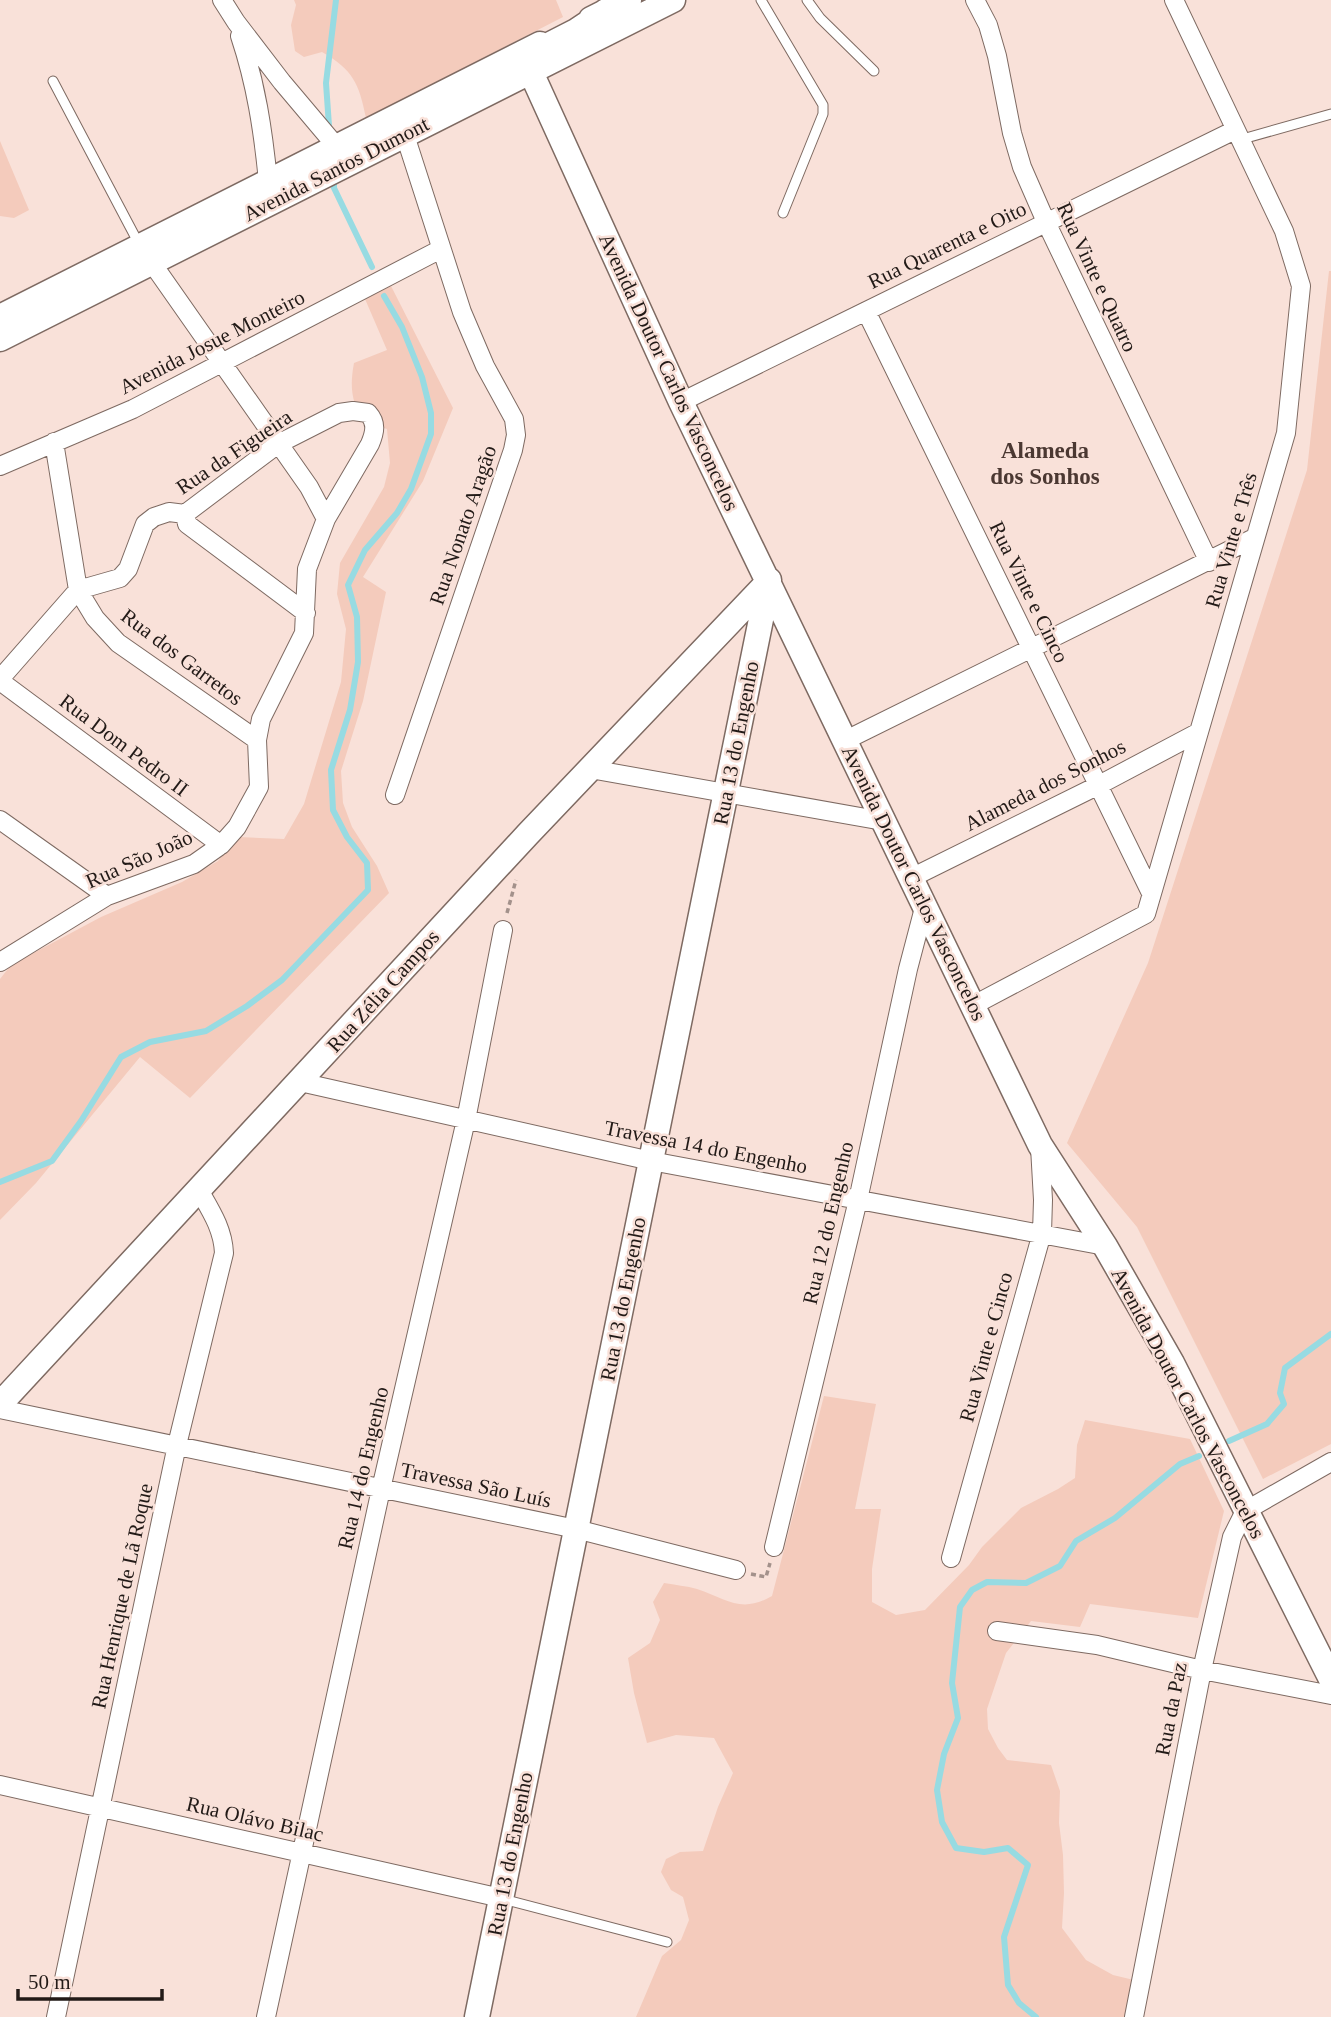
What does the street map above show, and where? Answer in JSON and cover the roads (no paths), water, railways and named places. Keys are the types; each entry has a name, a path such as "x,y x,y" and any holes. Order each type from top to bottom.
{"main road":[{"name":"Avenida Santos Dumont","path":"0,317 146,254 273,190 401,125 629,0"},
{"name":"Avenida Santos Dumont","path":"401,125 530,70 673,0"},
{"path":"530,70 528,59 533,53 576,31 606,11"},
{"name":"Avenida Doutor Carlos Vasconcelos","path":"530,70 681,402 1040,1145 1105,1246 1172,1363 1331,1679"},
{"name":"Avenida Santos Dumont","path":"0,339 146,254"},
{"name":"Rua Zélia Campos","path":"0,1404 414,956 769,580"},
{"name":"Rua 13 do Engenho","path":"477,2017 769,580"}],"street":[{"path":"222,0 236,22 340,155"},
{"name":"Rua Vinte e Quatro","path":"975,0 988,25 997,56 1012,133 1022,167 1209,562"},
{"name":"Rua Vinte e Três","path":"972,1006 1146,914 1286,433 1301,286 1295,261 1174,0"},
{"path":"236,22 253,74 273,190"},
{"name":"Rua Nonato Aragão","path":"395,794 516,435 514,419 485,366 463,312 401,125"},
{"name":"Rua Quarenta e Oito","path":"681,402 1046,222 1237,135"},
{"name":"Avenida Josue Monteiro","path":"0,466 132,409 441,248"},
{"path":"146,254 309,486 326,519"},
{"name":"Rua Vinte e Cinco","path":"866,311 1151,893"},
{"name":"Rua da Figueira","path":"78,590 120,578 128,569 145,524 154,517 169,512 185,513 278,444 339,413 353,411 370,415"},
{"name":"Rua São João","path":"0,960 107,896 194,864 221,845 237,827 259,787 257,740 261,719 304,633 307,569 326,519 370,444 375,431 370,415"},
{"name":"Rua dos Garretos","path":"54,442 78,590 95,618 118,643 257,740"},
{"path":"185,513 187,524 306,613"},
{"path":"846,740 1254,538"},
{"path":"0,680 78,590"},
{"name":"Rua Dom Pedro II","path":"0,680 221,845"},
{"name":"Alameda dos Sonhos","path":"911,877 1099,785 1199,732"},
{"path":"590,769 883,821"},
{"path":"0,820 107,896"},
{"name":"Rua 12 do Engenho","path":"774,1547 858,1200 908,969 924,908"},
{"name":"Rua 14 do Engenho","path":"267,2017 466,1120 503,930"},
{"name":"Travessa 14 do Engenho","path":"300,1082 651,1161 1105,1246"},
{"name":"Rua Vinte e Cinco","path":"951,1558 1042,1233 1040,1145"},
{"name":"Rua Henrique de Lã Roque","path":"56,2017 177,1445 224,1253 218,1223 199,1190"},
{"name":"Travessa São Luís","path":"0,1409 576,1529 736,1570"},
{"path":"1245,1511 1331,1462"},
{"name":"Rua da Paz","path":"1134,2017 1202,1670 1232,1537 1245,1511"},
{"path":"997,1631 1097,1646 1331,1695"},
{"name":"Rua Olávo Bilac","path":"0,1785 501,1898"}],"lane":[{"path":"761,0 823,104 823,114 783,213"},
{"path":"807,0 820,18 874,71"},
{"path":"53,81 146,254"},
{"path":"1237,135 1331,114"},
{"path":"501,1898 667,1942"}],"waterway":[{"path":"329,126 326,83 336,0"},
{"path":"334,183 372,267"},
{"path":"0,1182 52,1161 121,1057 150,1042 206,1031 247,1006 282,980 368,890 367,863 347,837 333,810 331,770 350,710 358,662 357,617 348,585 365,550 397,513 411,489 431,434 431,413 422,377 402,327 384,296"},
{"path":"1229,1441 1267,1424 1284,1404 1280,1393 1285,1368 1331,1334"},
{"path":"1036,2017 1019,2003 1008,1985 1004,1937 1028,1865 1008,1848 984,1852 956,1848 942,1822 937,1790 944,1754 958,1718 952,1683 960,1607 972,1590 987,1582 1026,1583 1060,1566 1076,1541 1115,1518 1180,1464 1199,1456"}],"district":[{"name":"Alameda dos Sonhos","path":"1045,463"}]}
